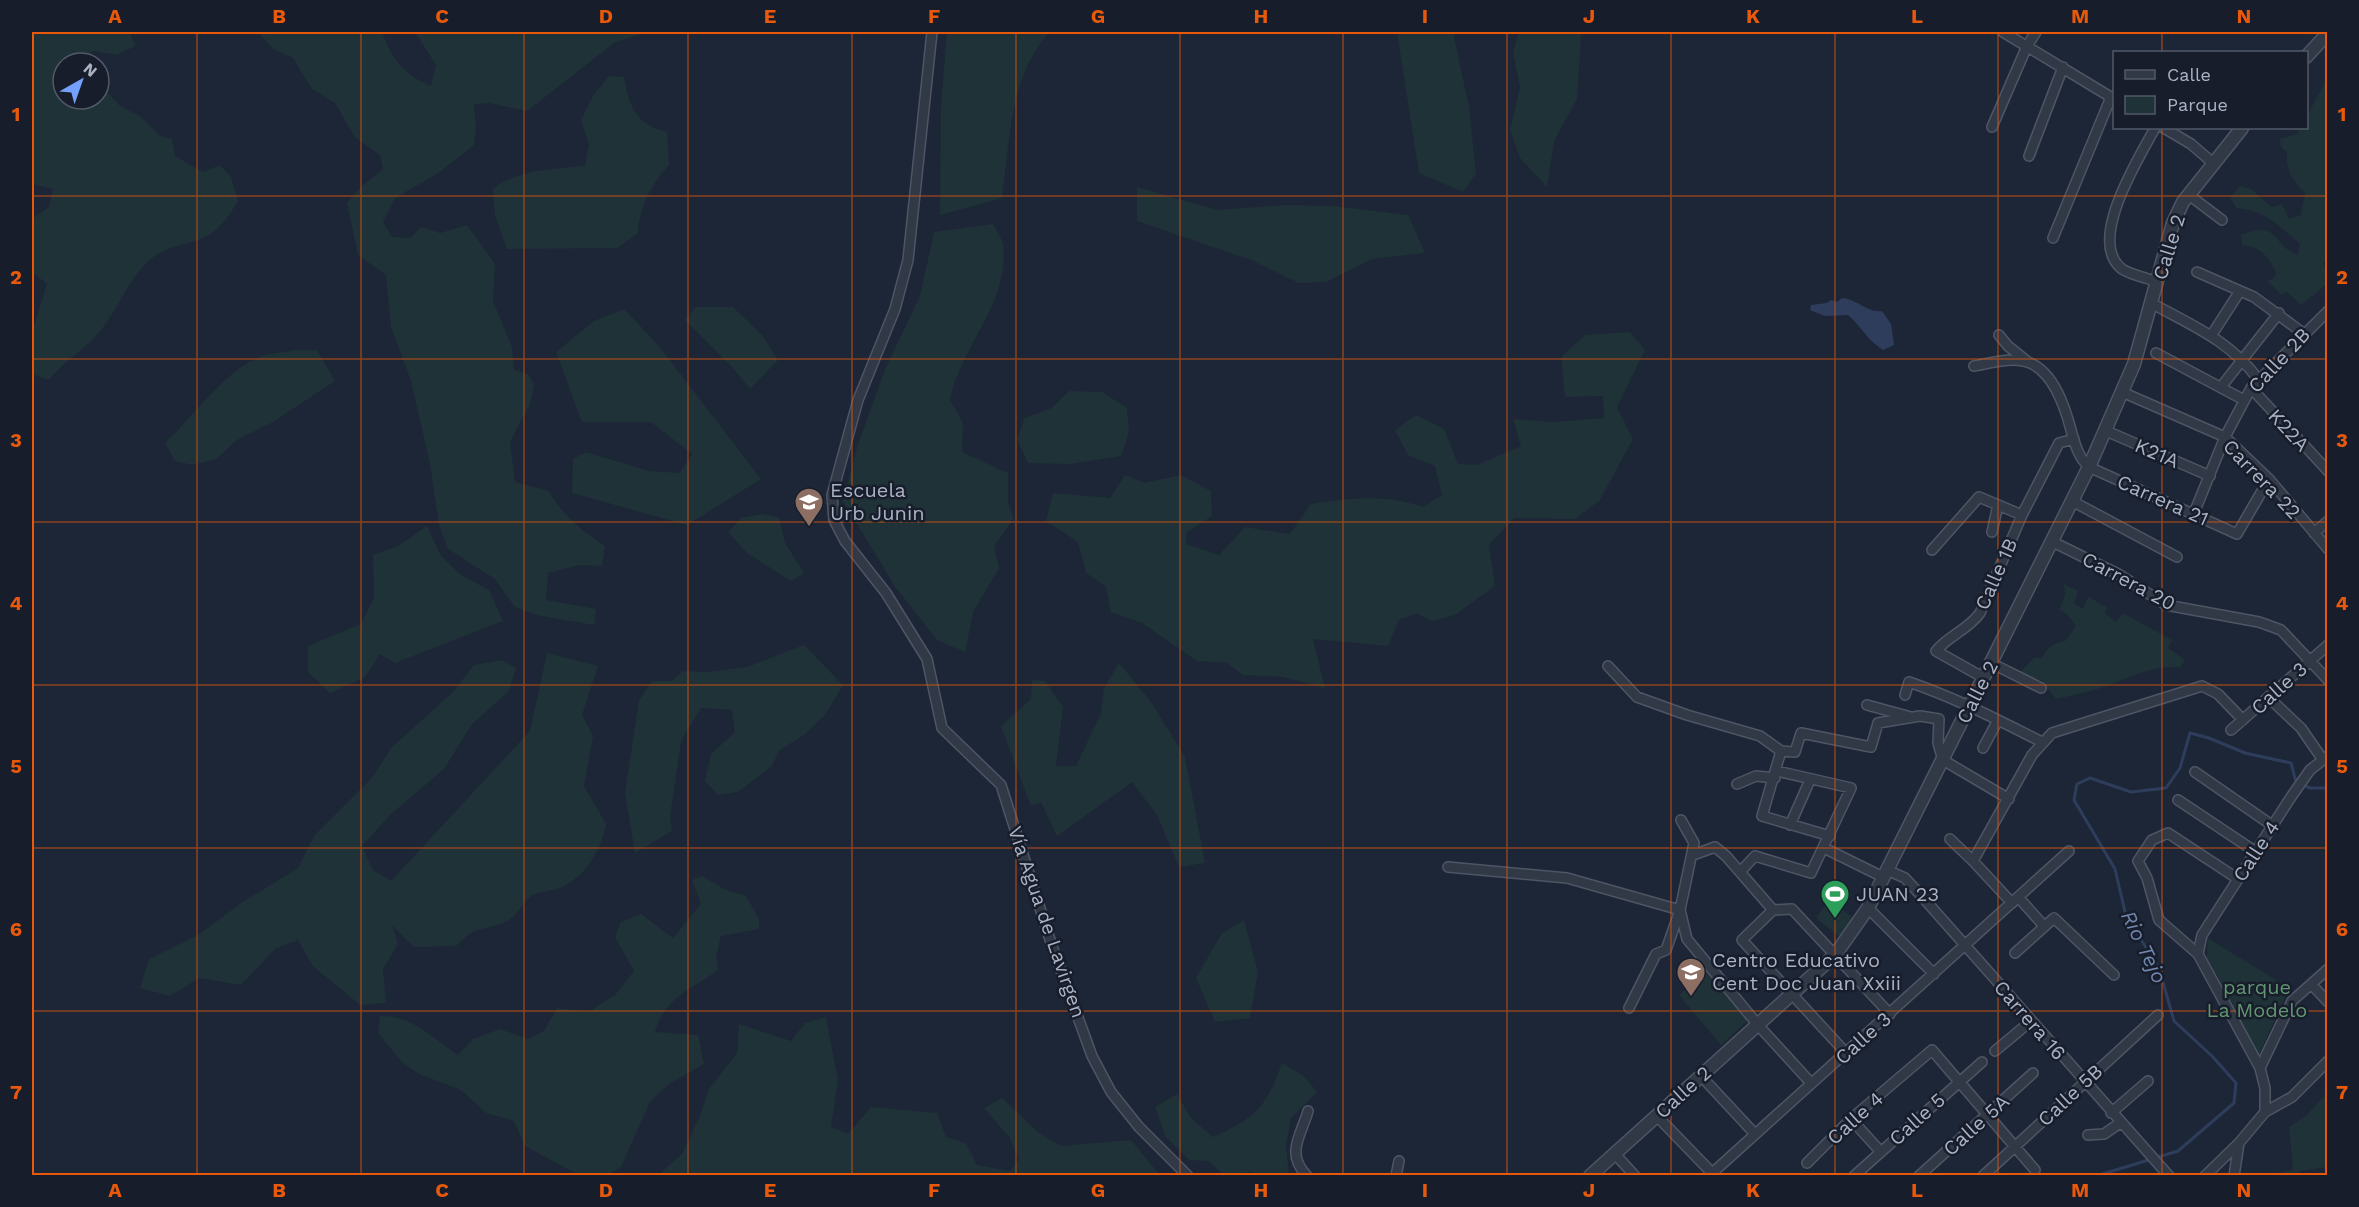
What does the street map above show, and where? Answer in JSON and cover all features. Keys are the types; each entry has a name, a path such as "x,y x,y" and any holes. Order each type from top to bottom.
{"street":[{"name":"Vía Agua de Lavirgen","path":"932,32 908,260 895,309 858,400 832,495 834,520 845,540 886,593 927,659 942,728 1000,785 1052,946 1092,1056 1112,1092 1139,1127 1188,1176"},
{"path":"2003,32 2113,98 2053,238"},
{"path":"1992,127 2027,46 2036,32"},
{"path":"2308,56 2328,33"},
{"path":"2029,156 2063,67"},
{"path":"2154,129 2118,200 2111,226 2110,247 2111,256 2123,270 2158,282"},
{"path":"2166,129 2191,144 2213,162"},
{"name":"Calle 2","path":"1590,1176 1835,955 1868,908 2089,467 2122,392 2152,304 2173,223 2189,195 2241,129"},
{"path":"2189,195 2222,220"},
{"path":"2197,272 2240,291 2279,313 2303,333"},
{"path":"2211,336 2240,291"},
{"path":"2152,304 2211,336 2242,357 2258,379"},
{"name":"Calle 2B","path":"2194,513 2225,437 2251,388 2303,333 2328,311"},
{"name":"Calle 2B","path":"2221,387 2242,357 2279,313"},
{"path":"1999,335 2008,346 2043,372 2052,383 2067,414 2081,459 2089,467"},
{"path":"2156,353 2244,400"},
{"path":"1974,366 2007,361 2030,363"},
{"name":"K22A","path":"2251,388 2328,471"},
{"name":"Carrera 22","path":"2122,392 2225,437 2269,479 2328,549"},
{"name":"K21A","path":"2104,430 2210,476"},
{"path":"1932,550 1979,497 2022,515 2059,443 2074,439"},
{"name":"Carrera 21","path":"2089,467 2237,534 2269,479"},
{"path":"2072,501 2177,557"},
{"path":"1992,532 1998,505"},
{"name":"Calle 1B","path":"1984,678 1936,651 1943,642 1972,624 1980,613 2022,515"},
{"path":"2314,533 2328,521"},
{"name":"Carrera 20","path":"2053,542 2120,575 2166,605 2259,622 2281,630 2328,680"},
{"name":"Calle 3","path":"2231,730 2328,645"},
{"path":"1991,663 2041,688"},
{"path":"1608,666 1637,697 1687,715 1760,736 1781,751 1795,752 1801,733 1871,747 1878,723 1920,716 1939,719 1938,743 1943,760 2009,799"},
{"path":"1905,694 1909,682 1970,704 2043,742"},
{"path":"1973,861 2043,742 2052,733 2202,686 2218,694 2243,720"},
{"path":"2268,697 2301,728 2325,758"},
{"path":"1867,705 1913,718"},
{"path":"1983,748 1998,720"},
{"path":"1781,751 1762,816 1830,836"},
{"name":"Calle 4","path":"2198,954 2202,935 2291,797 2310,770 2325,758"},
{"path":"2195,772 2273,826"},
{"path":"1737,784 1756,776 1776,774 1851,788 1830,836 1810,873 1755,856 1740,872"},
{"path":"1790,825 1810,780"},
{"path":"2178,800 2256,852"},
{"path":"1629,1008 1656,954 1666,950 1680,910 1694,843 1681,820"},
{"path":"2238,879 2168,833 2152,840 2138,861 2138,867 2146,878 2159,920 2198,954 2260,1068 2265,1088 2265,1112"},
{"path":"1950,839 2044,926"},
{"path":"1693,855 1714,847 1740,872 1773,910"},
{"name":"Carrera 16","path":"1824,848 1885,874 1905,878 2169,1176"},
{"name":"Calle 3","path":"1711,1174 1811,1083 1847,1054 2069,851"},
{"path":"1448,867 1567,878 1680,910"},
{"path":"1868,908 1934,974"},
{"path":"1847,1054 1742,940 1773,910 1792,909 1890,1014"},
{"path":"1680,910 1687,939 1758,1025 1811,1083"},
{"path":"2015,953 2052,918 2114,975"},
{"path":"2260,1068 2292,1001 2298,999 2328,969"},
{"path":"2311,984 2328,1002"},
{"name":"Calle 5B","path":"1983,1176 2158,1015"},
{"path":"1995,1051 2031,1021"},
{"name":"Calle 4","path":"1807,1163 1851,1119 1932,1050 1958,1082"},
{"path":"2205,1176 2239,1143 2265,1112 2292,1097 2328,1061"},
{"name":"Calle 5","path":"1854,1176 1982,1062"},
{"name":"Calle 5A","path":"1919,1176 2033,1073"},
{"path":"1701,1076 1755,1134"},
{"path":"2111,1113 2148,1081"},
{"path":"1958,1082 2035,1170"},
{"path":"1307,1176 1296,1162 1294,1151 1308,1111"},
{"path":"1656,1115 1711,1174"},
{"path":"1851,1119 1881,1152"},
{"path":"2088,1135 2104,1134 2120,1123"},
{"path":"2234,1176 2239,1143"},
{"path":"1615,1154 1635,1176"},
{"path":"1396,1176 1399,1161"}],"green space":[{"path":"32,32 130,32 135,46 117,55 111,54 111,51 51,51 51,111 111,111 111,96 120,106 140,116 160,136 172,139 175,156 203,172 220,165 231,177 238,201 212,233 199,240 163,251 146,263 96,336 49,380 32,374 32,333 47,284 32,272 32,219 49,207 53,189 32,184"},
{"path":"258,32 382,32 390,51 400,65 413,76 431,86 436,65 415,32 646,32 614,43 527,111 489,103 474,104 476,128 474,145 437,174 395,198 383,222 392,237 410,238 421,227 440,233 467,225 495,264 493,301 512,347 514,370 528,374 534,384 530,404 510,442 515,482 549,491 573,522 605,546 602,566 579,565 548,573 546,600 596,609 594,625 536,615 515,607 495,579 448,549 439,525 430,464 411,381 391,327 386,275 358,255 347,203 360,188 383,169 380,155 355,137 335,103 312,89 293,58 273,49"},
{"path":"947,32 1049,32 1026,69 1019,90 1010,132 1002,198 940,215 941,106"},
{"path":"1397,32 1453,32 1469,107 1476,173 1463,192 1419,173"},
{"path":"1519,32 1581,34 1577,99 1554,141 1547,187 1520,158 1510,130 1520,87 1513,53"},
{"path":"609,76 624,77 632,105 640,119 667,132 669,165 648,196 641,213 638,233 617,248 507,249 495,216 493,189 503,182 525,174 585,166 589,145 581,120 593,96"},
{"path":"2327,78 2328,260 2323,263 2327,271 2327,284 2301,305 2287,292 2282,295 2267,281 2274,278 2276,273 2273,267 2259,250 2242,245 2241,235 2263,230 2269,232 2289,251 2298,255 2300,244 2278,225 2263,216 2246,209 2236,208 2230,197 2240,186 2251,189 2272,207 2282,204 2289,219 2301,215 2305,193 2291,175 2287,165 2287,152 2281,147 2280,139 2297,134 2299,129 2308,129 2308,114"},
{"path":"1137,187 1217,210 1287,205 1334,206 1408,215 1425,253 1372,259 1326,282 1299,283 1251,260 1137,221"},
{"path":"993,224 1003,245 1003,266 999,286 992,305 963,361 950,400 963,423 962,452 1008,473 1008,503 1014,518 994,546 999,568 973,612 965,652 937,640 896,588 843,501 858,444 886,367 920,296 934,232"},
{"path":"696,307 733,307 763,336 778,360 750,389 733,368 685,320"},
{"path":"624,309 659,346 761,479 687,525 572,493 573,459 586,452 649,471 680,473 692,454 651,422 582,422 556,352 594,321"},
{"path":"1630,332 1645,350 1617,407 1633,439 1600,500 1575,519 1514,518 1489,545 1495,586 1455,615 1432,621 1416,613 1399,620 1388,646 1313,639 1325,688 1283,677 1243,675 1227,663 1197,661 1142,623 1111,612 1106,587 1086,573 1078,542 1046,521 1053,493 1110,498 1125,475 1144,483 1181,475 1211,491 1212,516 1186,533 1186,544 1219,555 1245,527 1290,534 1311,504 1367,498 1395,500 1423,507 1442,495 1435,466 1408,455 1395,430 1416,415 1444,429 1458,464 1477,465 1521,446 1513,419 1553,422 1604,418 1603,396 1565,397 1561,357 1585,335"},
{"path":"294,350 317,350 335,381 273,422 237,440 216,459 192,465 175,461 165,443 220,385 244,365 257,358"},
{"path":"1069,391 1102,392 1127,408 1129,432 1121,456 1070,464 1028,463 1017,439 1025,418 1052,408"},
{"path":"762,514 779,517 785,543 804,573 791,581 747,553 728,532 741,518"},
{"path":"427,526 441,556 461,575 489,590 503,621 395,663 380,654 364,678 330,693 308,672 308,646 361,624 374,598 373,555 398,546"},
{"path":"2064,584 2078,591 2074,603 2083,609 2088,597 2107,607 2105,613 2116,622 2123,613 2172,640 2168,648 2185,660 2180,667 2145,671 2099,688 2056,699 2041,680 2019,673 2034,658 2042,658 2051,646 2065,641 2076,626 2066,613 2059,610 2065,595"},
{"path":"804,645 843,685 825,715 805,734 780,750 771,767 738,792 718,795 705,781 711,754 735,732 732,710 701,708 681,741 670,817 672,831 635,853 625,793 639,700 652,681 672,681 683,671 707,672 747,667"},
{"path":"547,653 598,666 582,715 593,736 584,786 606,824 601,843 592,861 579,876 562,887 531,896 511,918 500,924 473,932 456,946 414,947 392,925 398,944 383,969 386,1003 360,1005 313,966 298,940 275,949 241,985 199,978 170,996 140,988 149,959 198,935 244,901 298,868 314,836 372,778 392,747 452,693 474,665 502,660 516,668 508,692 472,724 444,769 391,814 362,846 373,870 391,881 530,731"},
{"path":"1119,663 1151,702 1185,757 1205,863 1179,867 1157,815 1132,782 1057,836 1041,802 1031,806 1001,726 1031,699 1032,680 1045,681 1063,707 1056,766 1076,766 1101,713 1104,688"},
{"path":"702,876 724,889 746,896 759,919 759,929 721,936 716,956 718,970 680,995 665,1010 655,1032 698,1035 704,1064 669,1084 650,1102 621,1167 608,1175 579,1175 525,1146 514,1121 486,1113 461,1090 419,1074 403,1063 378,1033 380,1016 391,1016 412,1023 458,1055 473,1039 500,1029 528,1039 544,1031 557,1008 589,1012 616,994 634,971 615,937 621,922 641,914 673,938 701,904 692,880"},
{"name":"JUAN 23","path":"1829,900 1855,919 1842,938 1816,918"},
{"path":"1244,920 1258,972 1250,1018 1215,1022 1196,978 1222,933"},
{"name":"parque La Modelo","path":"2208,938 2289,988 2259,1055 2207,957"},
{"path":"1706,971 1748,1020 1721,1045 1679,995"},
{"path":"826,1017 838,1081 831,1127 848,1134 871,1107 937,1113 946,1137 966,1143 977,1165 1010,1171 1019,1159 1009,1137 984,1108 1002,1098 1039,1133 1061,1146 1131,1140 1159,1174 658,1175 682,1154 700,1116 709,1089 737,1053 739,1024 791,1041 805,1023"},
{"path":"1282,1063 1304,1076 1317,1092 1291,1118 1286,1145 1289,1175 1254,1175 1252,1172 1224,1175 1208,1161 1189,1160 1166,1137 1155,1107 1177,1094 1191,1118 1213,1137 1250,1117 1258,1109 1271,1091"},
{"path":"2327,1093 2327,1167 2300,1171 2298,1175 2267,1175 2293,1170 2289,1127 2307,1115"}],"water":[{"path":"1842,298 1872,310 1882,311 1891,324 1894,345 1883,350 1848,315 1825,316 1810,310 1811,305 1827,303 1831,300 1837,302"}],"waterway":[{"name":"Rio Tejo","path":"2096,1176 2178,1151 2234,1103 2236,1083 2212,1056 2174,1021 2159,968 2126,916 2115,869 2074,800 2077,784 2090,778 2131,792 2166,788 2180,768 2190,733 2245,753 2291,763 2296,782 2310,788 2328,788"}],"place":[{"name":"Escuela Urb Junin","path":"809,528"},
{"name":"JUAN 23","path":"1835,920"},
{"name":"Centro Educativo Cent Doc Juan Xxiii","path":"1691,998"}]}
